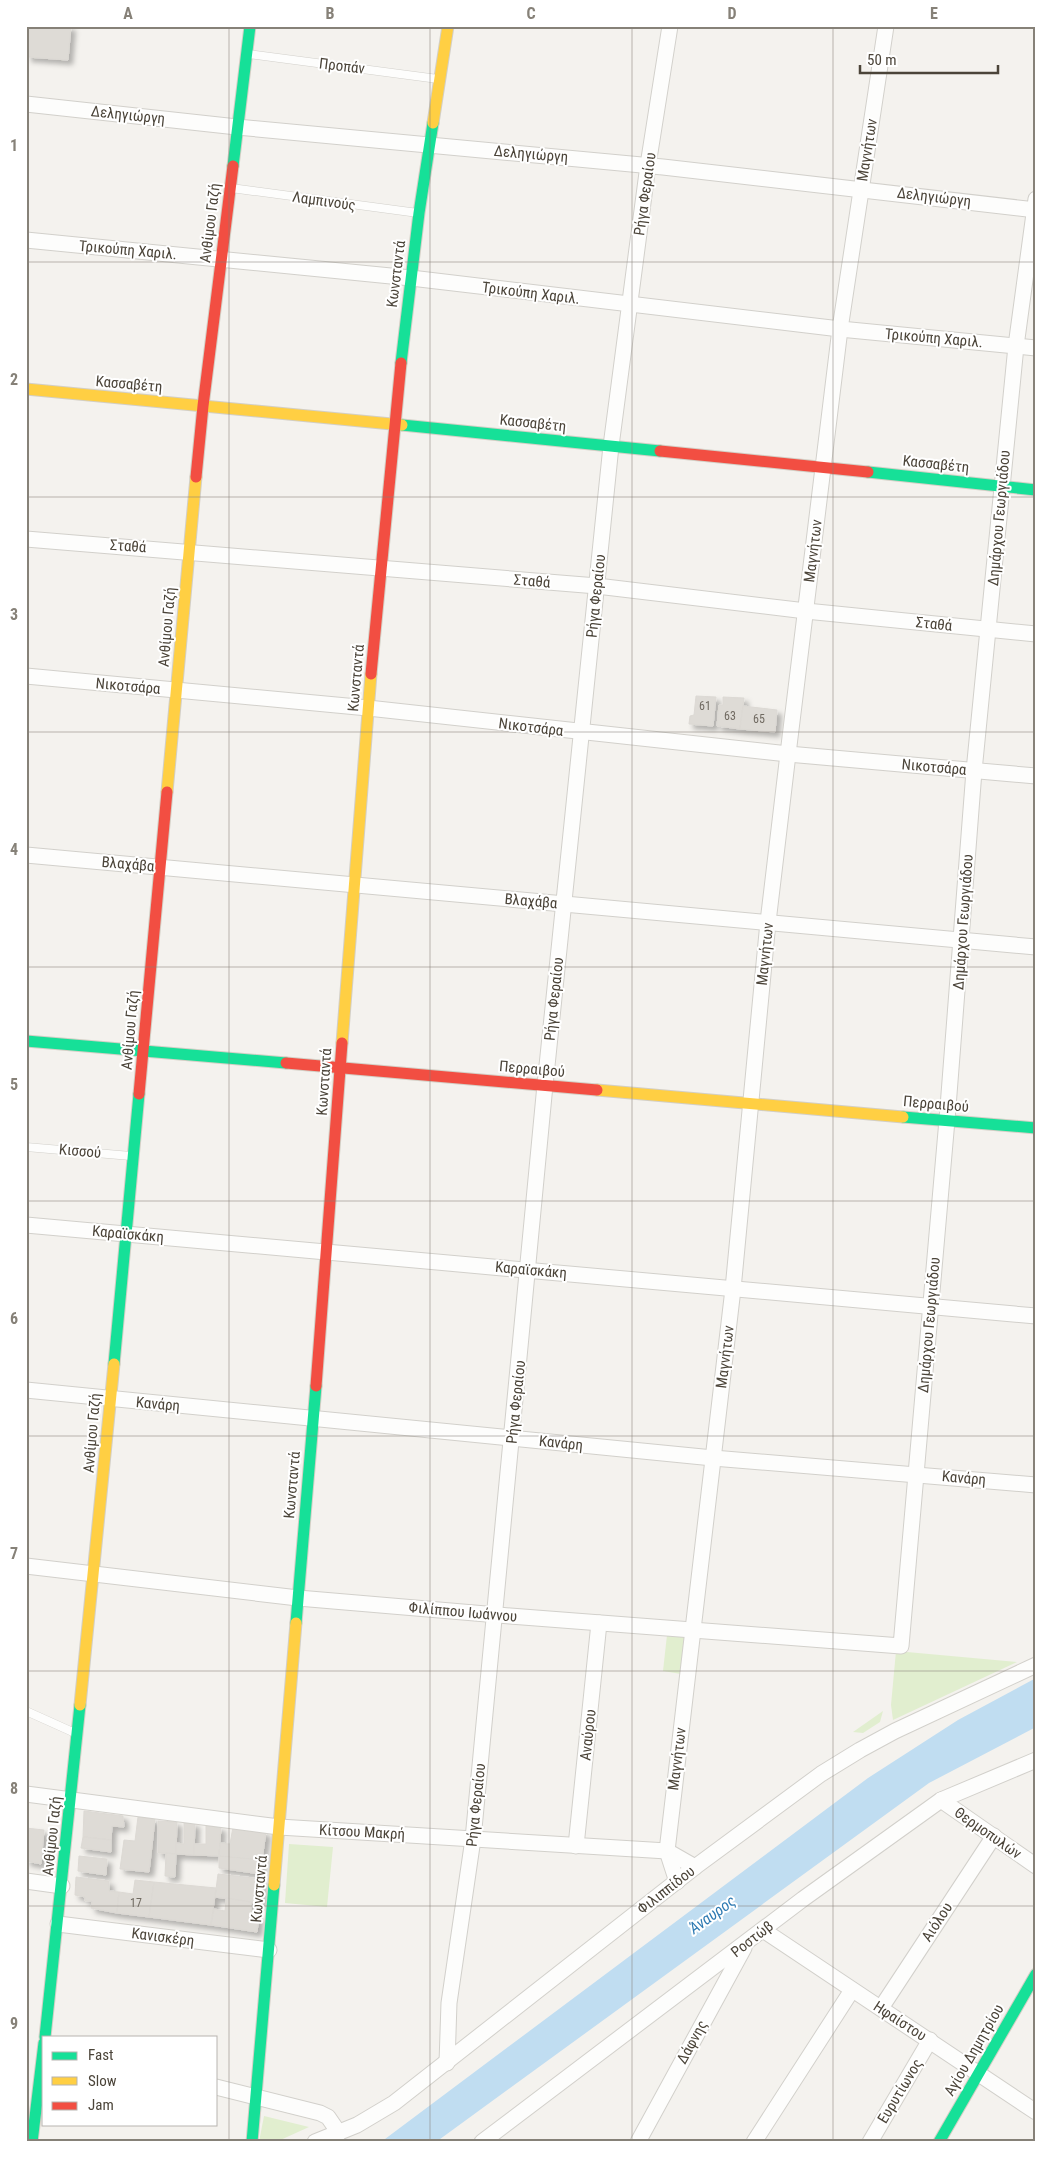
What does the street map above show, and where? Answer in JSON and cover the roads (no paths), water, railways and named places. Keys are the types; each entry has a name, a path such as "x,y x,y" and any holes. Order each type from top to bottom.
{"street":[{"name":"Ανθίμου Γαζή","path":"44,2036 58,1924 94,1574 203,406 250,26"},
{"name":"Κωνσταντά","path":"252,2142 313,1418 368,708 394,424 418,213 448,26"},
{"name":"Ρήγα Φεραίου","path":"448,2063 449,2003 473,1839 496,1615 545,1085 611,446 648,165 670,26"},
{"name":"Μαγνήτων","path":"676,1882 666,1851 733,1289 768,922 840,329 886,26"},
{"name":"Δεληγιώργη","path":"26,104 236,127 648,165 1035,206"},
{"name":"Δημάρχου Γεωργιάδου","path":"901,1646 947,1120 974,770 1016,346 1035,206"},
{"name":"Τρικούπη Χαριλ.","path":"26,240 411,278 840,329 1036,348"},
{"name":"Κασσαβέτη","path":"26,389 394,424 1036,490"},
{"name":"Σταθά","path":"26,538 597,586 806,611 1036,634"},
{"name":"Νικοτσάρα","path":"26,676 368,708 581,733 788,754 1036,776"},
{"name":"Βλαχάβα","path":"26,855 1036,947"},
{"name":"Περραιβού","path":"26,1040 1036,1128"},
{"name":"Καραϊσκάκη","path":"26,1225 1036,1316"},
{"name":"Κανάρη","path":"26,1390 713,1458 1036,1485"},
{"name":"Φιλίππου Ιωάννου","path":"26,1566 298,1598 901,1646"},
{"name":"Αναύρου","path":"576,1846 599,1623"},
{"name":"Φιλιππίδου","path":"315,2142 357,2125 394,2103 448,2063 518,2005 695,1867 792,1794 860,1750 1036,1665"},
{"name":"Ροστώβ","path":"482,2142 763,1930 941,1800 1036,1760"},
{"name":"Κίτσου Μακρή","path":"26,1794 279,1827 666,1851 695,1867"},
{"name":"Θερμοπυλών","path":"941,1800 1036,1866"},
{"name":"Αιόλου","path":"880,2008 994,1836"},
{"path":"26,1881 62,1886"},
{"name":"Κανισκέρη","path":"58,1924 269,1950"},
{"name":"Ηφαίστου","path":"763,1930 1036,2112"},
{"name":"Δάφνης","path":"638,2142 746,1943"},
{"name":"Αγίου Δημητρίου","path":"939,2142 1036,1974"},
{"path":"754,2142 852,1990"},
{"name":"Ευρυτίωνος","path":"870,2142 930,2040"},
{"path":"32,2142 31,2113 42,2054"},
{"path":"218,2087 328,2116 339,2133"}],"lane":[{"name":"Προπάν","path":"246,54 438,79"},
{"name":"Λαμπινούς","path":"229,188 418,213"},
{"name":"Κισσού","path":"26,1147 133,1156"},
{"path":"26,1711 77,1734"}],"water":[{"name":"Άναυρος","path":"1036,1678 1036,1727 929,1783 436,2142 381,2142 868,1778 958,1720"}]}
